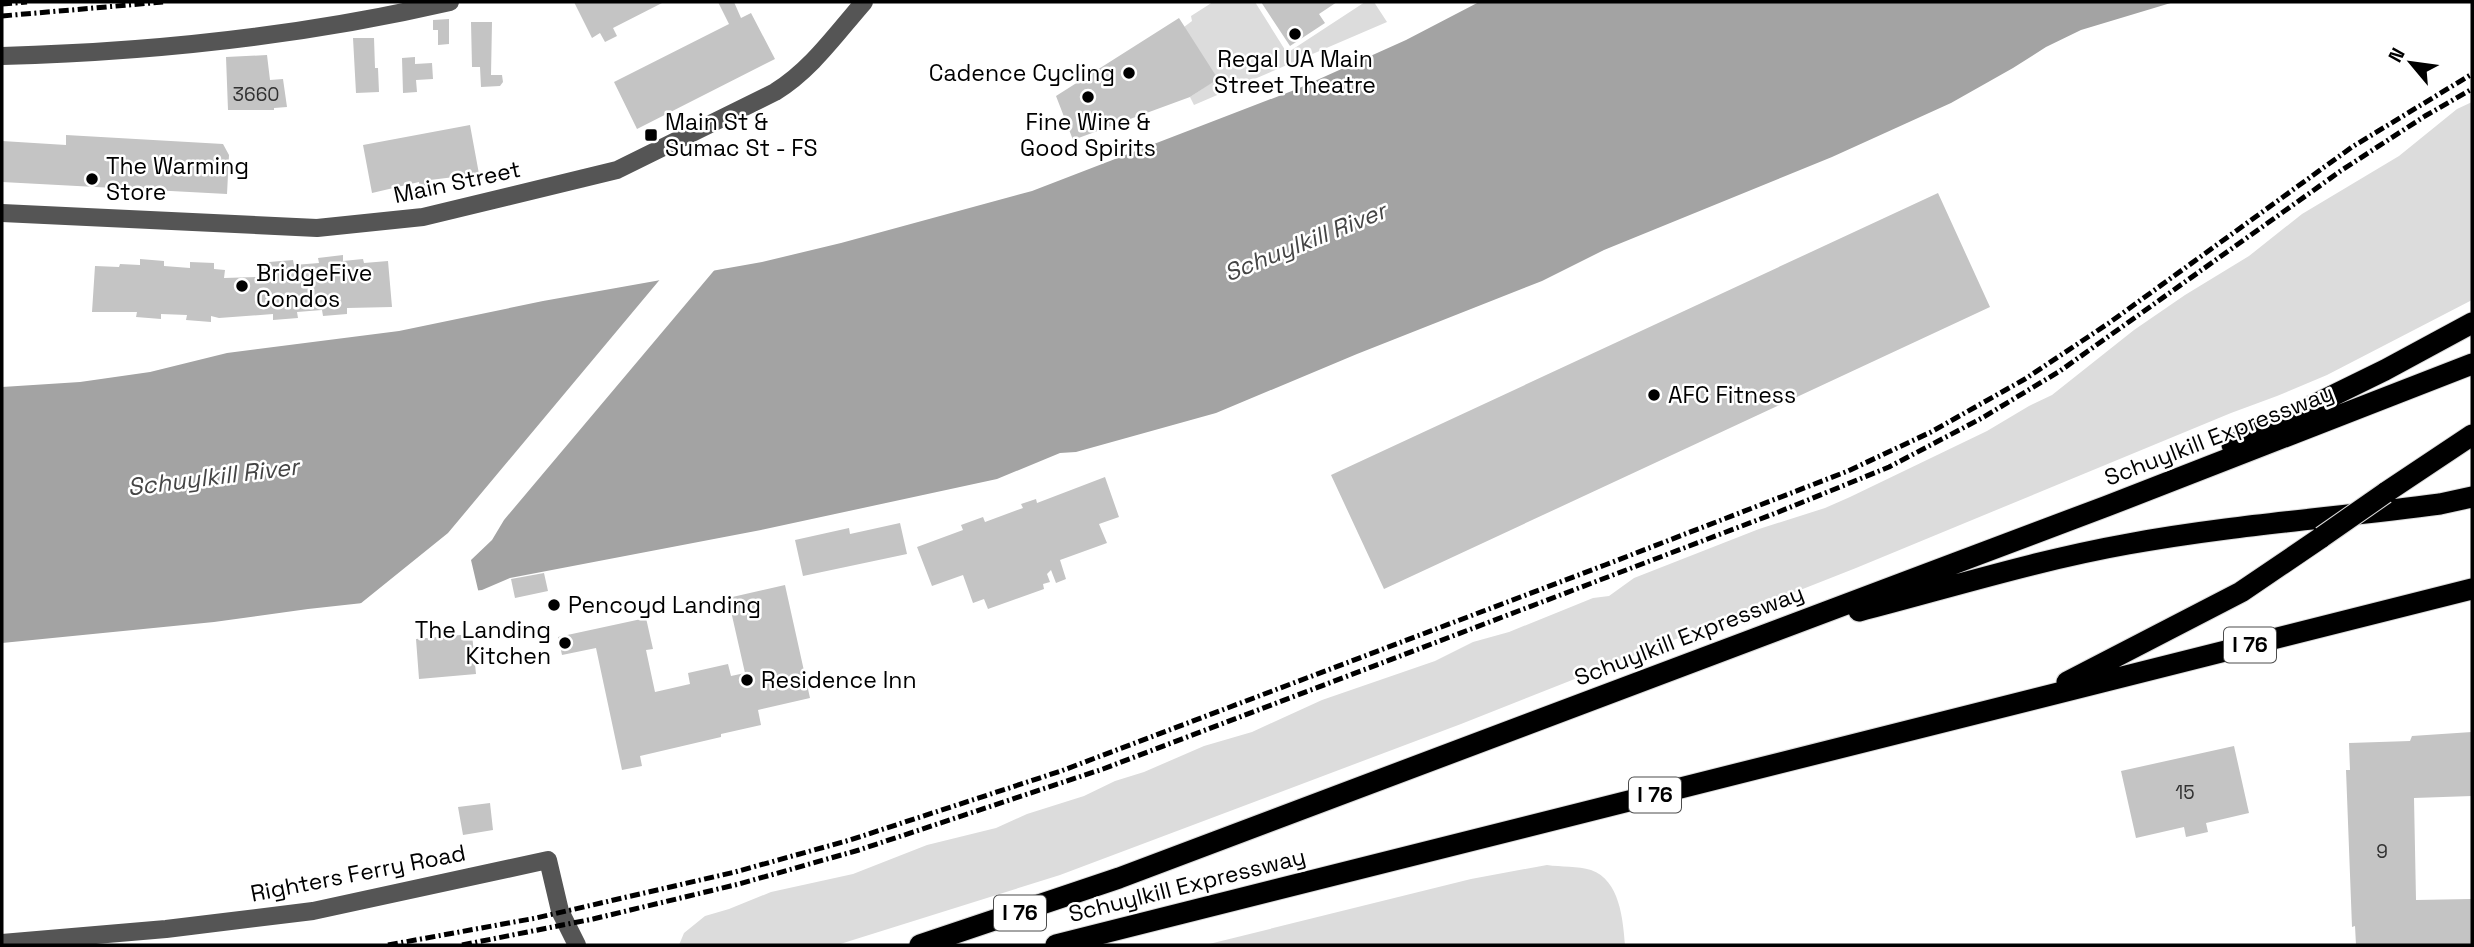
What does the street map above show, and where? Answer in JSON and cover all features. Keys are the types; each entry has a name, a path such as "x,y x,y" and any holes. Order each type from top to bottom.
{"highway":[{"path":"2107,506 2385,370 2472,323"},
{"name":"Schuylkill Expressway","path":"920,945 1119,878 2107,506 2472,364"},
{"path":"2035,699 2241,592 2472,435"},
{"path":"1749,640 2069,556 2127,544 2189,534 2413,508 2472,497"},
{"name":"Schuylkill Expressway","path":"1056,945 2470,590"}],"street":[{"path":"2,56 74,54 278,35 450,2"},
{"name":"Main Street","path":"2,213 317,228 423,218 448,212 617,170 723,120 775,92 799,75 864,2"},
{"name":"Righters Ferry Road","path":"2,943 153,930 313,911 548,860 559,911 577,945"}],"shaded area":[{"path":"1213,2 1255,2 1287,53 1365,2 1374,2 1387,22 1194,105 1190,97 1217,79 1184,27 1192,21 1191,16"},
{"path":"2472,102 2472,300 2327,375 1856,568 1461,724 1060,875 837,945 679,945 684,933 705,916 771,892 853,874 927,845 996,828 1027,814 1084,796 1204,746 1252,732 1322,700 1435,661 1473,642 1509,632 1593,598 1609,596 1634,578 1850,497 1987,431 2052,395 2134,330 2249,256 2302,214 2399,156 2457,109"},
{"path":"1547,865 1591,870 1608,882 1618,902 1625,945 1205,945 1471,879"}],"water":[{"name":"Schuylkill River","path":"1479,2 2174,2 2081,30 2046,47 1951,103 1832,157 1604,250 1542,281 1216,413 1076,452 1060,453 997,479 761,530 510,578 482,590 214,622 2,643 2,387 80,382 150,372 227,353 399,331 543,301 762,262 841,243 1032,191 1297,89 1406,40"}],"pier":[{"path":"717,267 504,520 492,540 471,560 479,594 355,608 448,533 662,277"}],"building":[{"path":"574,2 664,2 613,28 617,36 605,42 600,33 592,38"},
{"path":"718,2 734,2 741,18 751,13 775,59 637,129 614,82 729,24"},
{"name":"Regal UA Main Street Theatre","path":"1261,2 1337,2 1319,14 1325,23 1290,46"},
{"path":"1179,18 1218,79 1190,97 1073,140 1056,96"},
{"path":"449,19 449,44 438,45 438,30 433,30 433,20"},
{"path":"471,22 492,22 491,75 502,75 503,82 500,86 481,87 480,67 472,67"},
{"path":"353,38 374,38 379,92 356,93"},
{"path":"267,55 270,80 283,79 287,107 274,110 228,110 226,57"},
{"path":"415,57 415,64 432,63 433,79 416,80 417,92 403,93 402,58"},
{"path":"470,125 479,174 430,180 432,186 420,188 419,182 372,193 363,145"},
{"path":"66,135 223,144 229,155 227,194 2,182 2,141 66,145"},
{"path":"1938,193 1990,307 1384,589 1331,475"},
{"name":"BridgeFive Condos","path":"343,255 343,261 388,261 392,307 347,308 347,314 323,316 322,310 297,312 298,318 273,320 273,314 219,318 211,316 211,322 186,320 187,315 161,314 161,319 136,317 137,312 92,312 95,266 140,265 140,259 164,261 164,266 190,268 190,262 214,263 214,269 225,270 224,278 259,277 258,268 269,267 269,262 293,260 294,265 319,263 318,258"},
{"path":"1105,477 1119,517 1099,524 1107,543 1060,560 1066,579 1056,583 1051,570 1047,574 1050,582 1043,584 1044,589 988,609 984,599 973,603 963,575 932,586 917,547 963,530 961,525 983,517 985,522 1023,508 1021,504 1036,499 1037,503"},
{"path":"900,523 907,554 803,576 795,540 849,528 850,534"},
{"path":"544,573 548,591 515,598 511,579"},
{"name":"Residence Inn","path":"785,585 810,698 758,710 761,725 640,756 642,766 622,770 596,648 562,655 558,637 646,618 653,649 646,650 655,692 690,684 688,673 728,664 731,676 745,673 728,598"},
{"path":"472,634 476,674 419,679 416,639"},
{"path":"2472,732 2472,796 2414,798 2416,900 2472,899 2472,945 2356,945 2355,926 2352,927 2346,770 2350,770 2349,743 2410,741 2412,736"},
{"path":"2234,746 2249,813 2206,823 2208,832 2186,837 2184,827 2136,838 2121,771"},
{"path":"490,803 493,830 463,835 458,807"}],"railway":[{"path":"2,4 27,2"},
{"path":"2,16 163,2"},
{"path":"388,945 536,918 735,872 850,840 1061,771 1848,471 1931,432 2025,379 2109,323 2352,147 2472,74"},
{"path":"462,945 593,919 739,884 859,850 1103,769 1776,513 1889,467 1982,418 2060,371 2342,170 2472,89"}],"place":[{"name":"Regal UA Main Street Theatre","path":"1295,34"},
{"name":"Cadence Cycling","path":"1129,73"},
{"name":"Fine Wine & Good Spirits","path":"1088,97"},
{"name":"Main St & Sumac St - FS","path":"651,135"},
{"name":"The Warming Store","path":"92,179"},
{"name":"BridgeFive Condos","path":"242,286"},
{"name":"AFC Fitness","path":"1654,395"},
{"name":"Pencoyd Landing","path":"554,605"},
{"name":"The Landing Kitchen","path":"565,643"},
{"name":"Residence Inn","path":"747,680"}]}
